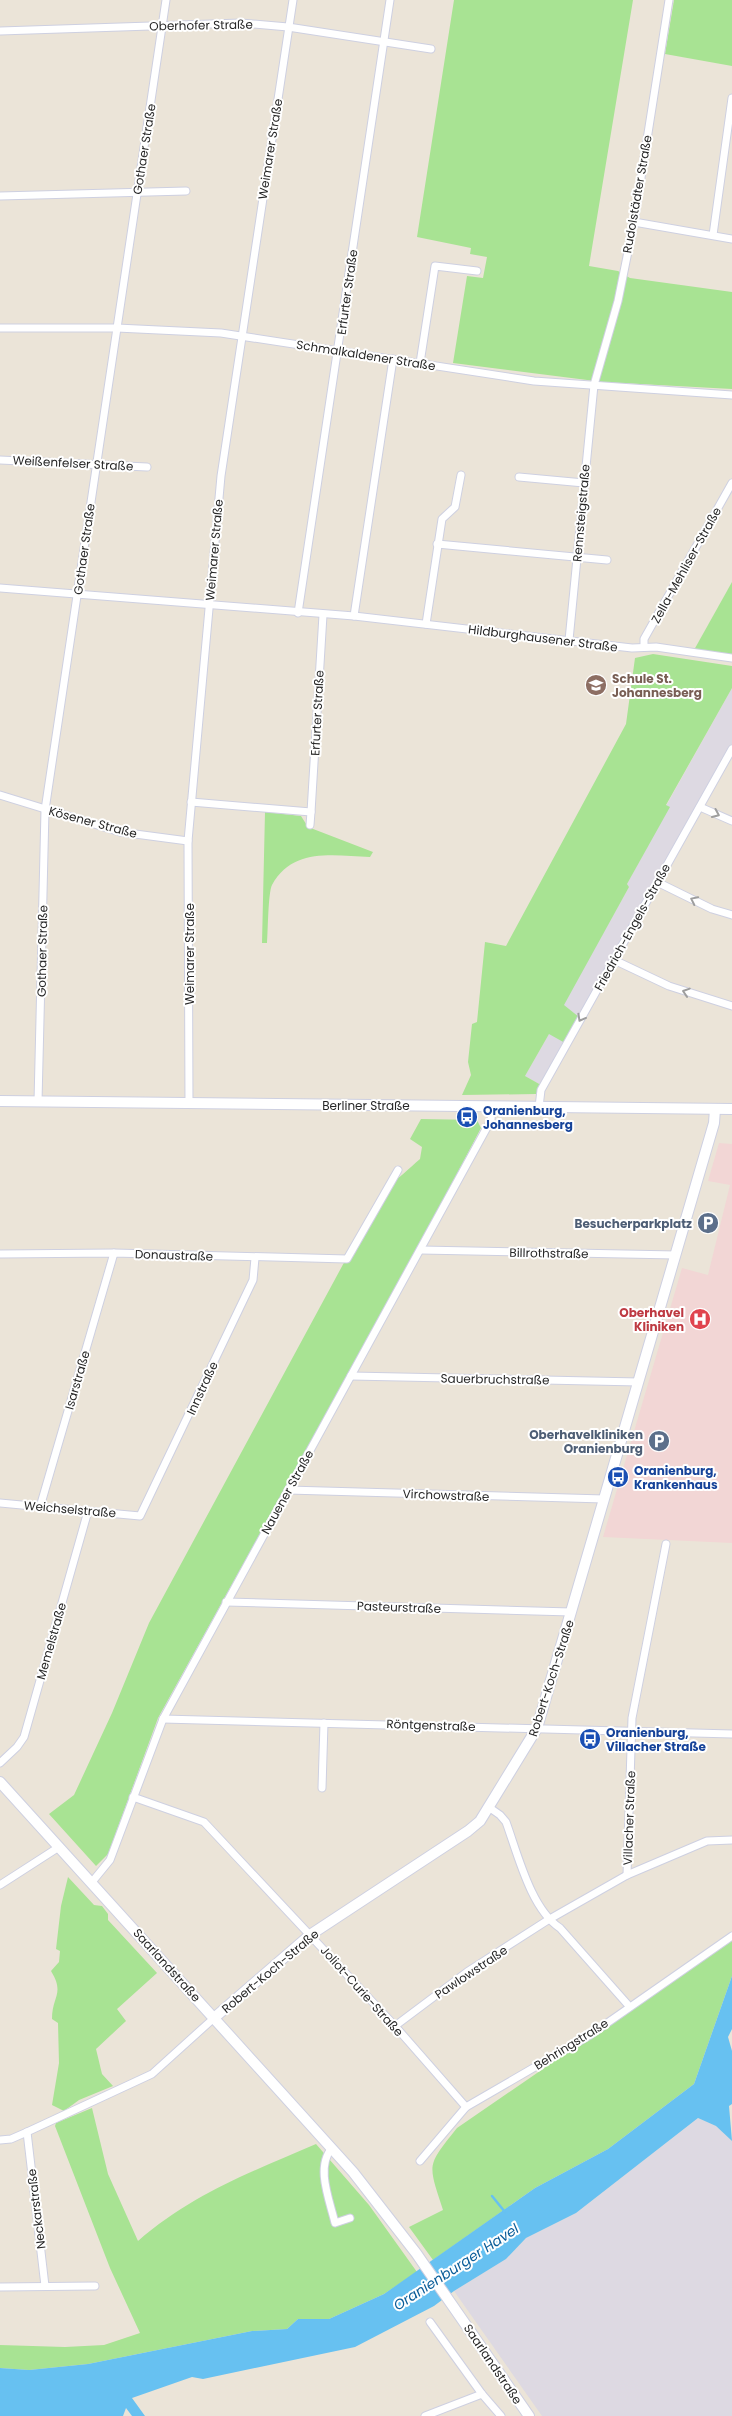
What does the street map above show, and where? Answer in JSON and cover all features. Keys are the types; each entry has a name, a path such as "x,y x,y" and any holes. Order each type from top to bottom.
{"street":[{"name":"Gothaer Straße","path":"38,1102 45,810 166,0"},
{"name":"Weimarer Straße","path":"189,1104 188,841 209,603 221,476 292,0"},
{"name":"Erfurter Straße","path":"298,613 390,0"},
{"name":"Rudolstädter Straße","path":"594,385 618,301 634,222 668,0"},
{"name":"Oberhofer Straße","path":"0,31 241,23 288,27 431,49"},
{"path":"713,235 732,98"},
{"path":"0,196 186,191"},
{"path":"634,222 732,239"},
{"path":"420,363 435,266 477,271"},
{"name":"Schmalkaldener Straße","path":"0,328 117,328 242,336 534,381 732,395"},
{"path":"354,616 392,359"},
{"name":"Rennsteigstraße","path":"569,640 594,385"},
{"name":"Weißenfelser Straße","path":"0,460 147,467"},
{"path":"426,624 442,519 458,502 461,475"},
{"path":"519,477 584,483"},
{"name":"Zella-Mehliser-Straße","path":"644,647 644,639 732,483"},
{"path":"437,544 607,560"},
{"name":"Hildburghausener Straße","path":"0,588 209,603 298,613 354,616 732,658"},
{"name":"Erfurter Straße","path":"311,812 324,615"},
{"name":"Friedrich-Engels-Straße","path":"539,1107 541,1090 732,749"},
{"name":"Kösener Straße","path":"0,795 120,832 188,841"},
{"path":"191,802 311,812 310,825"},
{"path":"700,807 732,822"},
{"path":"658,882 712,909 732,914"},
{"path":"614,960 669,986 732,1006"},
{"name":"Berliner Straße","path":"0,1101 732,1109"},
{"name":"Nauener Straße","path":"92,1882 110,1860 163,1719 491,1120 492,1106"},
{"name":"Robert-Koch-Straße","path":"0,2140 11,2139 152,2074 310,1935 468,1831 490,1808 537,1728 714,1123 715,1109"},
{"name":"Donaustraße","path":"0,1254 114,1253 347,1260 398,1170"},
{"name":"Billrothstraße","path":"421,1250 676,1255"},
{"name":"Isarstraße","path":"40,1507 114,1253"},
{"name":"Innstraße","path":"140,1516 253,1280 255,1258"},
{"name":"Sauerbruchstraße","path":"351,1376 639,1382"},
{"name":"Virchowstraße","path":"288,1490 604,1499"},
{"name":"Weichselstraße","path":"0,1503 140,1516"},
{"name":"Memelstraße","path":"0,1763 17,1747 24,1737 88,1511"},
{"path":"631,1731 666,1544"},
{"name":"Pasteurstraße","path":"226,1602 571,1612"},
{"name":"Röntgenstraße","path":"163,1719 537,1728"},
{"path":"322,1788 324,1723"},
{"path":"537,1728 732,1734"},
{"name":"Villacher Straße","path":"627,1876 631,1731"},
{"name":"Saarlandstraße","path":"0,1782 332,2148 382,2208 416,2253 529,2416"},
{"name":"Joliot-Curie-Straße","path":"133,1797 204,1822 395,2026 466,2108"},
{"path":"490,1808 506,1822 536,1899 548,1920 560,1928 629,2006"},
{"name":"Pawlowstraße","path":"395,2026 467,1972 548,1920 627,1876 707,1841 732,1840"},
{"path":"0,1886 59,1847"},
{"name":"Behringstraße","path":"420,2161 466,2108 590,2035 732,1936"},
{"name":"Neckarstraße","path":"27,2132 45,2286"},
{"path":"332,2148 324,2161 324,2172 335,2223 350,2218"},
{"path":"0,2287 95,2286"},
{"name":"Saarlandstraße","path":"430,2322 482,2394 501,2416"},
{"path":"425,2416 482,2394"}],"shaded area":[{"path":"732,688 732,744 541,1085 525,1076 549,1034 578,1017 563,1005 629,887 627,884 669,807 666,806"},
{"name":"Oberhavel Kliniken","path":"719,1143 732,1144 732,1543 603,1537 682,1268 708,1275 730,1185 708,1181"},
{"path":"698,2118 716,2126 732,2141 732,2416 542,2416 454,2291 506,2259 526,2238 576,2213"}],"green space":[{"path":"454,0 633,0 589,266 618,271 630,278 732,292 732,389 603,382 453,363 467,276 483,278 487,257 470,254 471,248 417,237"},
{"path":"674,0 732,0 732,66 665,54"},
{"path":"732,582 732,655 694,650"},
{"path":"653,654 732,666 732,688 666,805 670,807 627,884 629,887 564,1005 579,1017 565,1043 549,1034 525,1076 541,1085 536,1094 462,1095 471,1075 468,1062 472,1024 477,1022 485,942 506,946 626,724 635,658"},
{"path":"265,812 301,816 308,827 373,852 370,857 315,856 291,864 272,885 267,943 262,943"},
{"path":"421,1119 477,1120 481,1128 419,1246 158,1718 108,1854 96,1866 49,1814 74,1795 112,1713 149,1623 386,1185 400,1177 420,1159 422,1147 410,1139"},
{"path":"68,1877 94,1905 102,1906 108,1914 108,1920 157,1973 117,2009 126,2021 96,2049 102,2074 113,2086 79,2100 64,2111 52,2105 59,2063 58,2023 52,2019 57,1985 51,1971 59,1962 60,1951 56,1949 61,1906"},
{"path":"732,1939 732,1976 694,2084 608,2149 535,2188 433,2260 409,2227 443,2210 434,2183 433,2166 440,2151 457,2128"},
{"path":"92,2108 108,2174 138,2241 179,2210 223,2185 316,2144 369,2205 417,2272 384,2294 329,2319 298,2319 287,2329 252,2331 88,2364 29,2370 0,2368 0,2345 65,2347 104,2345 140,2333 110,2268 55,2126 56,2123"}],"water":[{"name":"Oranienburger Havel","path":"732,1976 732,2029 728,2037 732,2051 732,2104 729,2106 732,2141 716,2126 698,2118 576,2213 526,2238 506,2259 454,2291 434,2306 355,2347 203,2379 192,2377 132,2398 145,2416 132,2416 126,2408 123,2416 0,2416 0,2368 29,2370 88,2364 252,2331 287,2329 298,2319 329,2319 384,2294 535,2188 608,2149 694,2084"}],"waterway":[{"path":"492,2196 505,2212"}],"place":[{"name":"Schule St. Johannesberg","path":"596,685"},
{"name":"Oranienburg, Johannesberg","path":"467,1117"},
{"name":"Besucherparkplatz","path":"708,1223"},
{"name":"Oberhavel Kliniken","path":"700,1319"},
{"name":"Oberhavelkliniken Oranienburg","path":"659,1441"},
{"name":"Oranienburg, Krankenhaus","path":"618,1477"},
{"name":"Oranienburg, Villacher Straße","path":"590,1739"}]}
